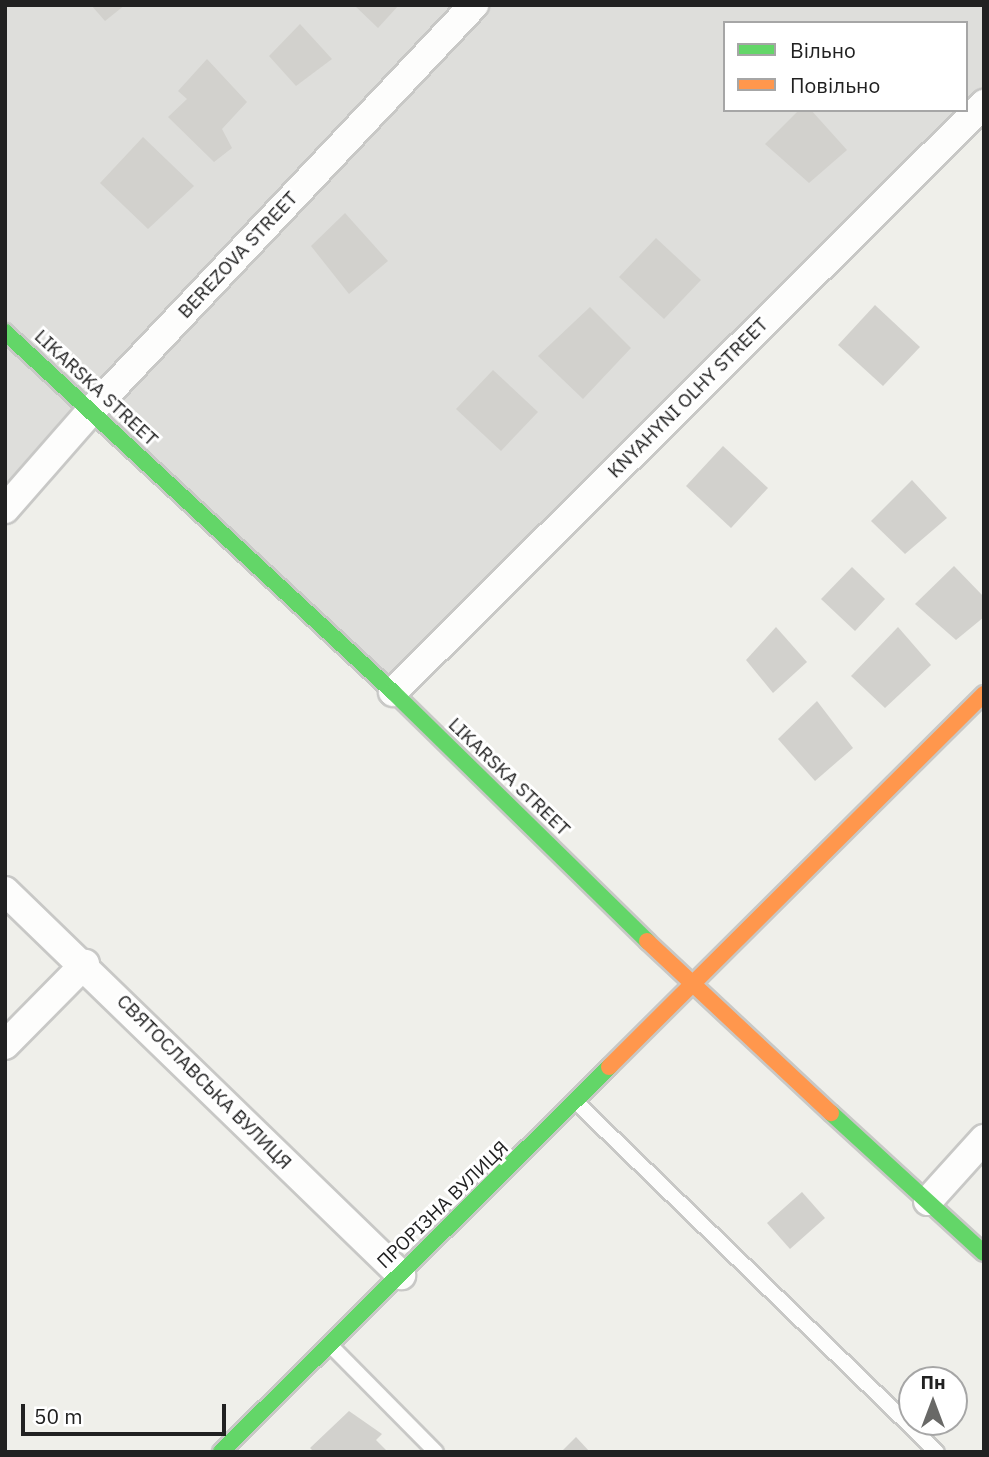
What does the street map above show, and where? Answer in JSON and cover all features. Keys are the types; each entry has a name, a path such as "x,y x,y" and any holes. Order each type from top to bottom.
{"street":[{"name":"BEREZOVA STREET","path":"5,509 90,412 474,5"},
{"name":"KNYAHYNI OLHY STREET","path":"393,692 984,104"},
{"name":"LIKARSKA STREET","path":"5,332 393,692 692,986 984,1253"},
{"path":"692,986 984,694"},
{"name":"СВЯТОСЛАВСЬКА ВУЛИЦЯ","path":"5,891 85,964 401,1275"},
{"path":"5,1045 85,964"},
{"name":"ПРОРІЗНА ВУЛИЦЯ","path":"221,1452 577,1103 692,986"},
{"path":"928,1201 984,1139"}],"lane":[{"path":"577,1103 937,1452"},
{"path":"330,1345 436,1452"}],"shaded area":[{"path":"5,5 984,5 984,104 393,692 90,412 5,509"}],"building":[{"path":"91,5 125,5 105,21"},
{"path":"354,5 399,5 378,28"},
{"path":"300,24 332,59 296,86 269,56"},
{"path":"207,59 247,102 222,129 232,148 214,162 168,117 187,99 178,91"},
{"path":"797,112 813,112 847,150 809,183 765,144"},
{"path":"143,137 194,186 148,229 100,183"},
{"path":"345,213 388,261 349,294 311,246"},
{"path":"656,238 701,280 664,319 619,277"},
{"path":"875,305 920,347 883,386 838,345"},
{"path":"590,307 631,348 583,399 538,356"},
{"path":"493,370 538,412 501,451 456,409"},
{"path":"723,446 768,488 731,528 686,486"},
{"path":"912,480 947,518 905,554 871,521"},
{"path":"954,566 984,597 984,617 956,640 915,604"},
{"path":"852,567 885,599 855,631 821,599"},
{"path":"776,627 807,662 773,693 746,660"},
{"path":"898,627 931,665 885,708 851,676"},
{"path":"817,701 853,748 815,781 778,739"},
{"path":"802,1192 825,1218 790,1249 767,1223"},
{"path":"349,1411 382,1434 376,1440 388,1452 314,1452 310,1448"},
{"path":"576,1437 590,1452 561,1452"}],"traffic: fast":[{"path":"5,332 393,692 647,941"},
{"path":"221,1452 609,1067"},
{"path":"831,1113 984,1253"}],"traffic: slow":[{"path":"609,1067 984,694"},
{"path":"647,941 831,1113"}]}
